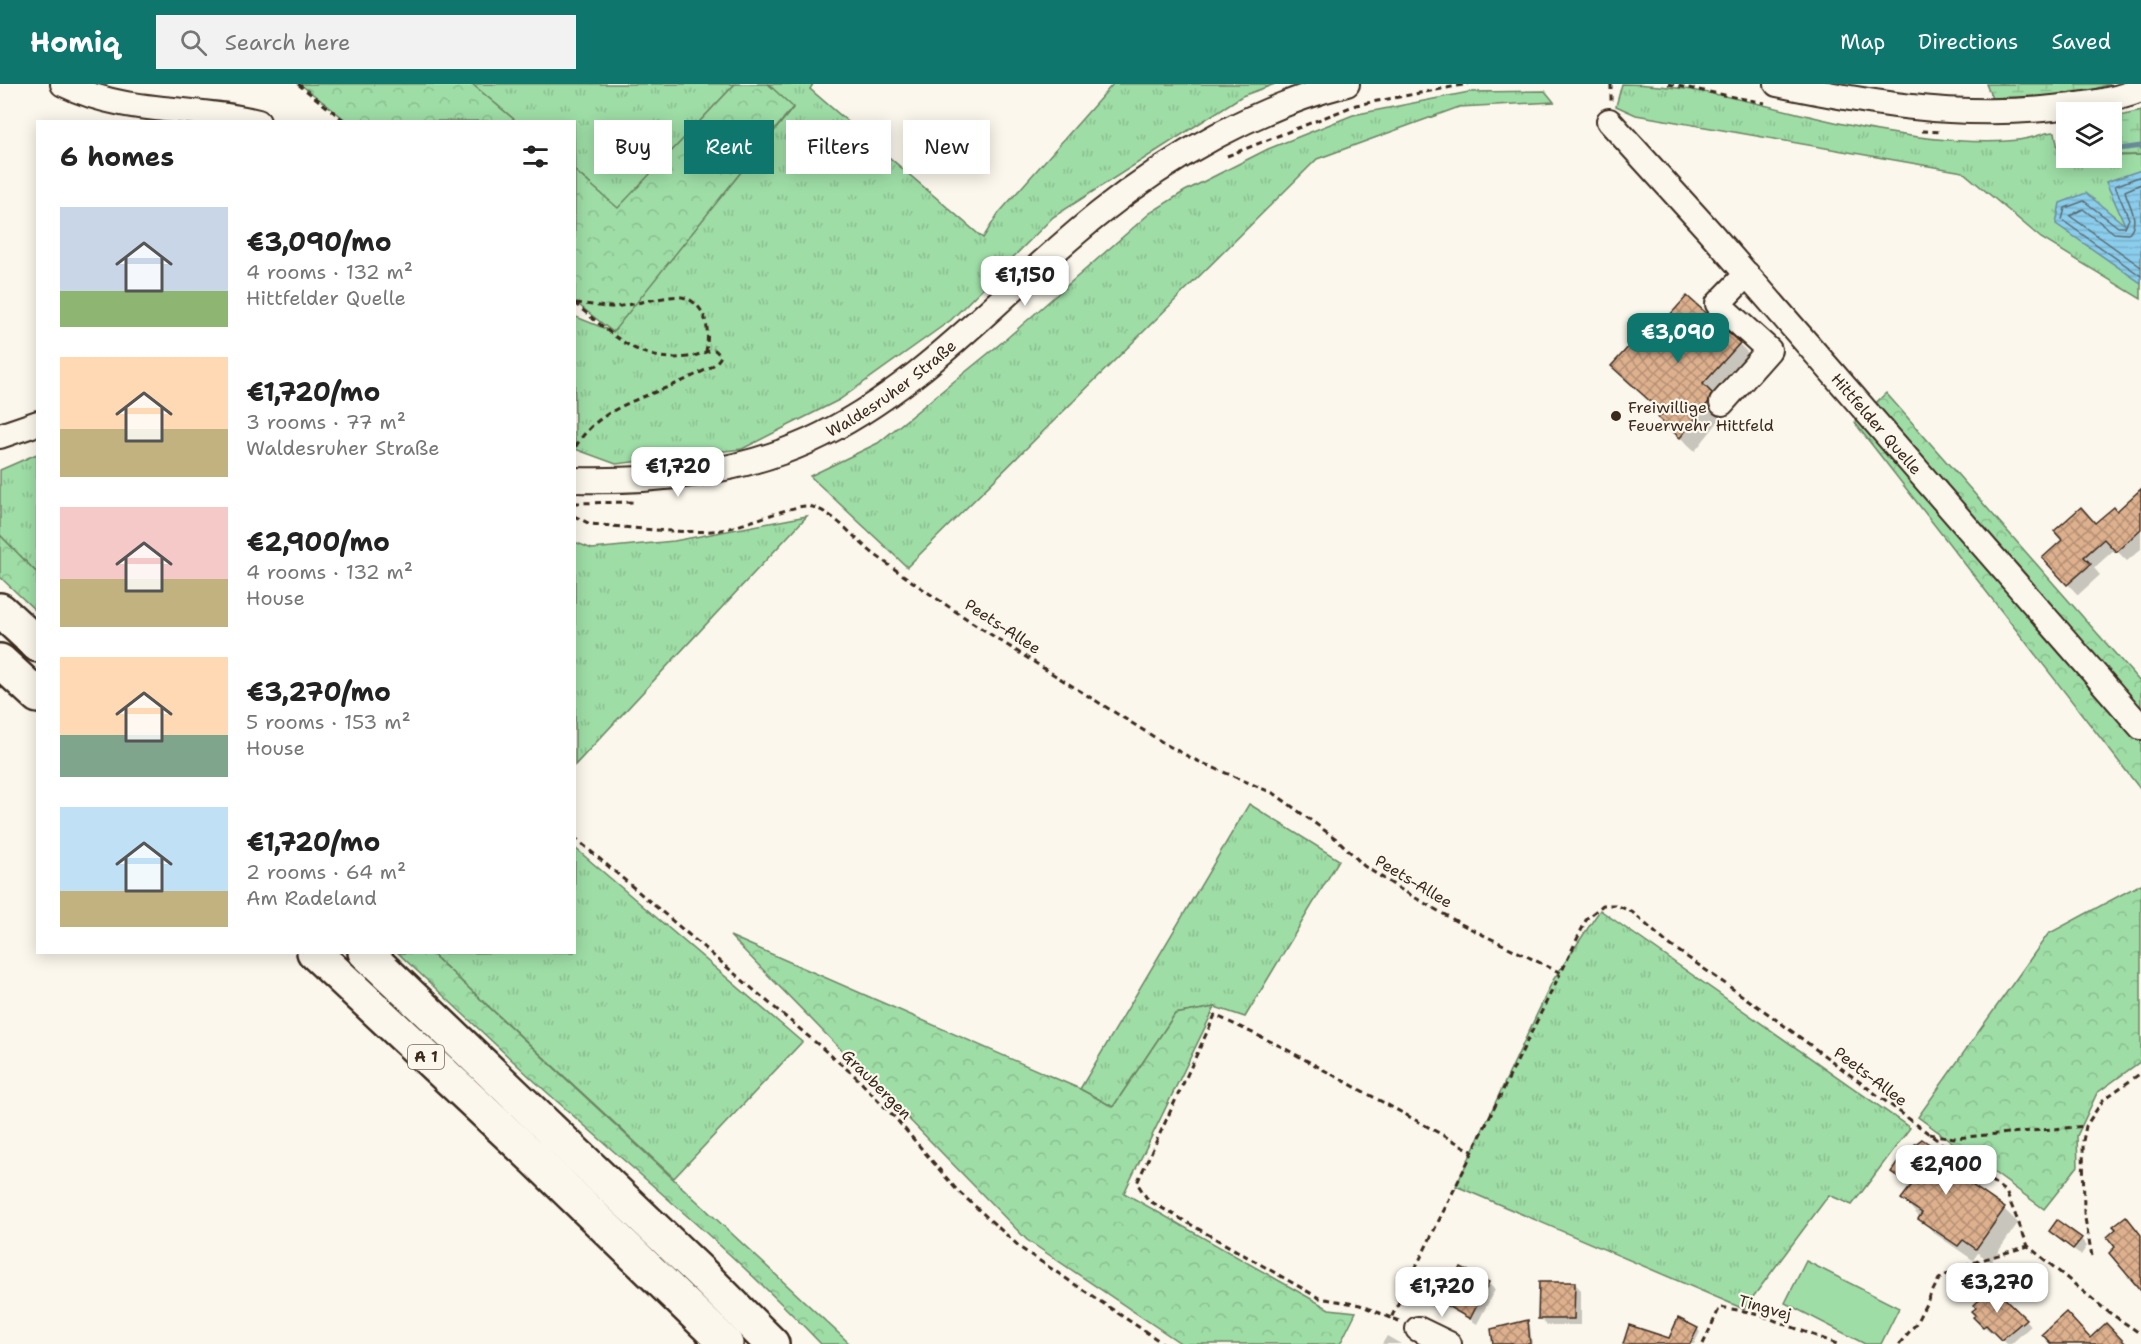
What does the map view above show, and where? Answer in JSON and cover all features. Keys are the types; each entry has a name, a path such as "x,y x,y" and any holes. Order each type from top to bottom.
{"highway":[{"path":"0,610 36,643"},
{"path":"0,661 36,694"},
{"name":"A 1","path":"316,954 537,1161 726,1344"},
{"name":"A 1","path":"367,954 667,1239 772,1344"}],"street":[{"path":"63,84 85,95 140,108 241,120"},
{"name":"Waldesruher Straße","path":"576,480 658,479 712,471 775,454 810,440 888,395 932,361 1099,213 1139,183 1231,128 1285,105 1347,84"},
{"path":"1777,84 1912,109 1974,112 2083,106 2141,90"},
{"name":"Hittfelder Quelle","path":"1609,121 1747,274 2141,726"},
{"path":"1722,403 1769,350 1718,304 1747,274"},
{"path":"0,436 36,424"},
{"path":"1418,1329 1449,1344"}],"path":[{"path":"298,84 343,120"},
{"path":"576,303 611,307 681,296 696,305 707,321 709,333 706,351"},
{"path":"576,305 636,352 650,356 689,357 715,350 719,353 720,359 715,364 666,390 624,404 601,417 586,432 576,447"},
{"name":"Peets-Allee","path":"576,517 590,524 718,531 750,524 798,507 807,506 822,511 873,553 970,621 1167,745 1193,759 1275,794 1339,841 1365,866 1461,924 1561,973 1587,918 1603,906 1616,905 1632,912 1667,942 1770,1015 2006,1192 2028,1246 2107,1311 2141,1334"},
{"name":"Graubergen","path":"576,839 855,1076 897,1120 956,1189 1022,1249 1164,1344"},
{"path":"1391,1318 1561,973"},
{"path":"1418,1329 1360,1305 1319,1298 1148,1200 1137,1183 1215,1016 1282,1047 1472,1151"},
{"path":"2092,1256 2084,1213 2086,1126 2103,1100 2141,1072"},
{"path":"1928,1133 1954,1138 2086,1126"},
{"path":"1899,1344 1915,1325 1939,1279 1962,1266 2028,1246"},
{"name":"Tingvej","path":"1703,1344 1720,1307 1755,1313 1837,1344"}],"green space":[{"path":"300,84 472,84 515,120 346,120"},
{"path":"472,84 735,84 701,120 684,120 684,138 672,151 672,120 594,120 594,174 651,174 618,209 576,172 576,120 515,120"},
{"path":"735,84 768,84 793,107 774,131 774,120 701,120"},
{"path":"768,84 813,84 810,89 846,120 786,120 786,174 891,174 891,159 903,169 903,174 909,174 983,238 998,214 1113,84 1275,84 1242,96 1053,217 951,320 839,400 742,449 616,464 576,449 576,317 611,331 739,174 774,174 774,131 793,108"},
{"path":"1622,84 1654,85 1719,95 1846,125 1933,139 1974,142 2013,141 2055,132 2056,168 2122,168 2122,156 2141,155 2141,299 2041,238 1963,172 1636,115 1616,106"},
{"path":"1986,84 2110,84 2066,98 1993,101"},
{"path":"1545,91 1554,102 1459,107 1317,159 907,567 810,476 878,443 1006,339 1150,213 1185,191 1268,149 1353,115 1469,92"},
{"path":"2141,111 2141,155 2122,155 2122,116"},
{"path":"684,138 684,174 739,174 613,332 576,303 576,172 618,208 650,174 672,174 672,151"},
{"path":"1886,393 2141,683 2141,790 1855,423"},
{"path":"36,454 36,572 0,535 0,470"},
{"path":"807,516 576,764 576,542 592,549 674,541"},
{"path":"0,535 36,572 36,611 0,577"},
{"path":"1249,804 1339,860 1245,1017 1215,1007 1175,1014 1113,1107 1080,1089"},
{"path":"576,849 802,1042 674,1178 432,954 576,954"},
{"path":"2141,884 2141,1061 2097,1093 2077,1136 2078,1166 2044,1209 1918,1117 2048,934"},
{"path":"1600,910 1910,1128 1852,1205 1829,1195 1744,1309 1456,1186 1553,980"},
{"path":"730,936 1080,1089 1113,1107 1175,1014 1215,1007 1124,1193 1329,1309 1356,1312 1340,1344 1182,1344 1027,1240"},
{"path":"399,954 432,954 850,1344 821,1344 751,1274 530,1077"},
{"path":"1806,1261 1899,1308 1881,1344 1865,1344 1785,1303"}],"water":[{"path":"2141,170 2141,283 2056,224 2060,203 2086,193 2125,225 2106,182"}],"building":[{"path":"1687,296 1740,343 1703,384 1712,393 1708,403 1680,438 1658,418 1663,413 1611,366 1643,331 1650,337"},
{"path":"2141,489 2141,529 2116,552 2104,539 2084,557 2091,564 2067,585 2042,558 2062,540 2054,531 2081,507 2095,523 2114,507 2117,511"},
{"path":"1922,1139 1954,1161 1949,1169 2005,1208 1976,1249 1963,1240 1958,1246 1918,1219 1922,1213 1901,1199 1911,1186 1891,1172 1905,1152"},
{"path":"2126,1216 2141,1235 2141,1291 2109,1253 2115,1247 2107,1237 2116,1229 2113,1226"},
{"path":"2057,1220 2082,1238 2073,1249 2049,1231"},
{"path":"1461,1267 1489,1282 1470,1319 1442,1303"},
{"path":"1539,1282 1575,1282 1574,1319 1538,1319"},
{"path":"1995,1289 2026,1319 2001,1340 1986,1325 1983,1327 1973,1317 1976,1315 1972,1311 1976,1308 1974,1305 1984,1295 1986,1297"},
{"path":"2066,1312 2090,1338 2106,1323 2126,1344 2051,1344 2042,1334"},
{"path":"1678,1318 1698,1328 1690,1344 1623,1344 1629,1325 1669,1338"},
{"path":"1528,1320 1530,1344 1493,1344 1491,1329"}],"waterway":[{"path":"2122,149 2141,146"}],"place":[{"name":"Freiwillige Feuerwehr Hittfeld","path":"1616,416"}]}
